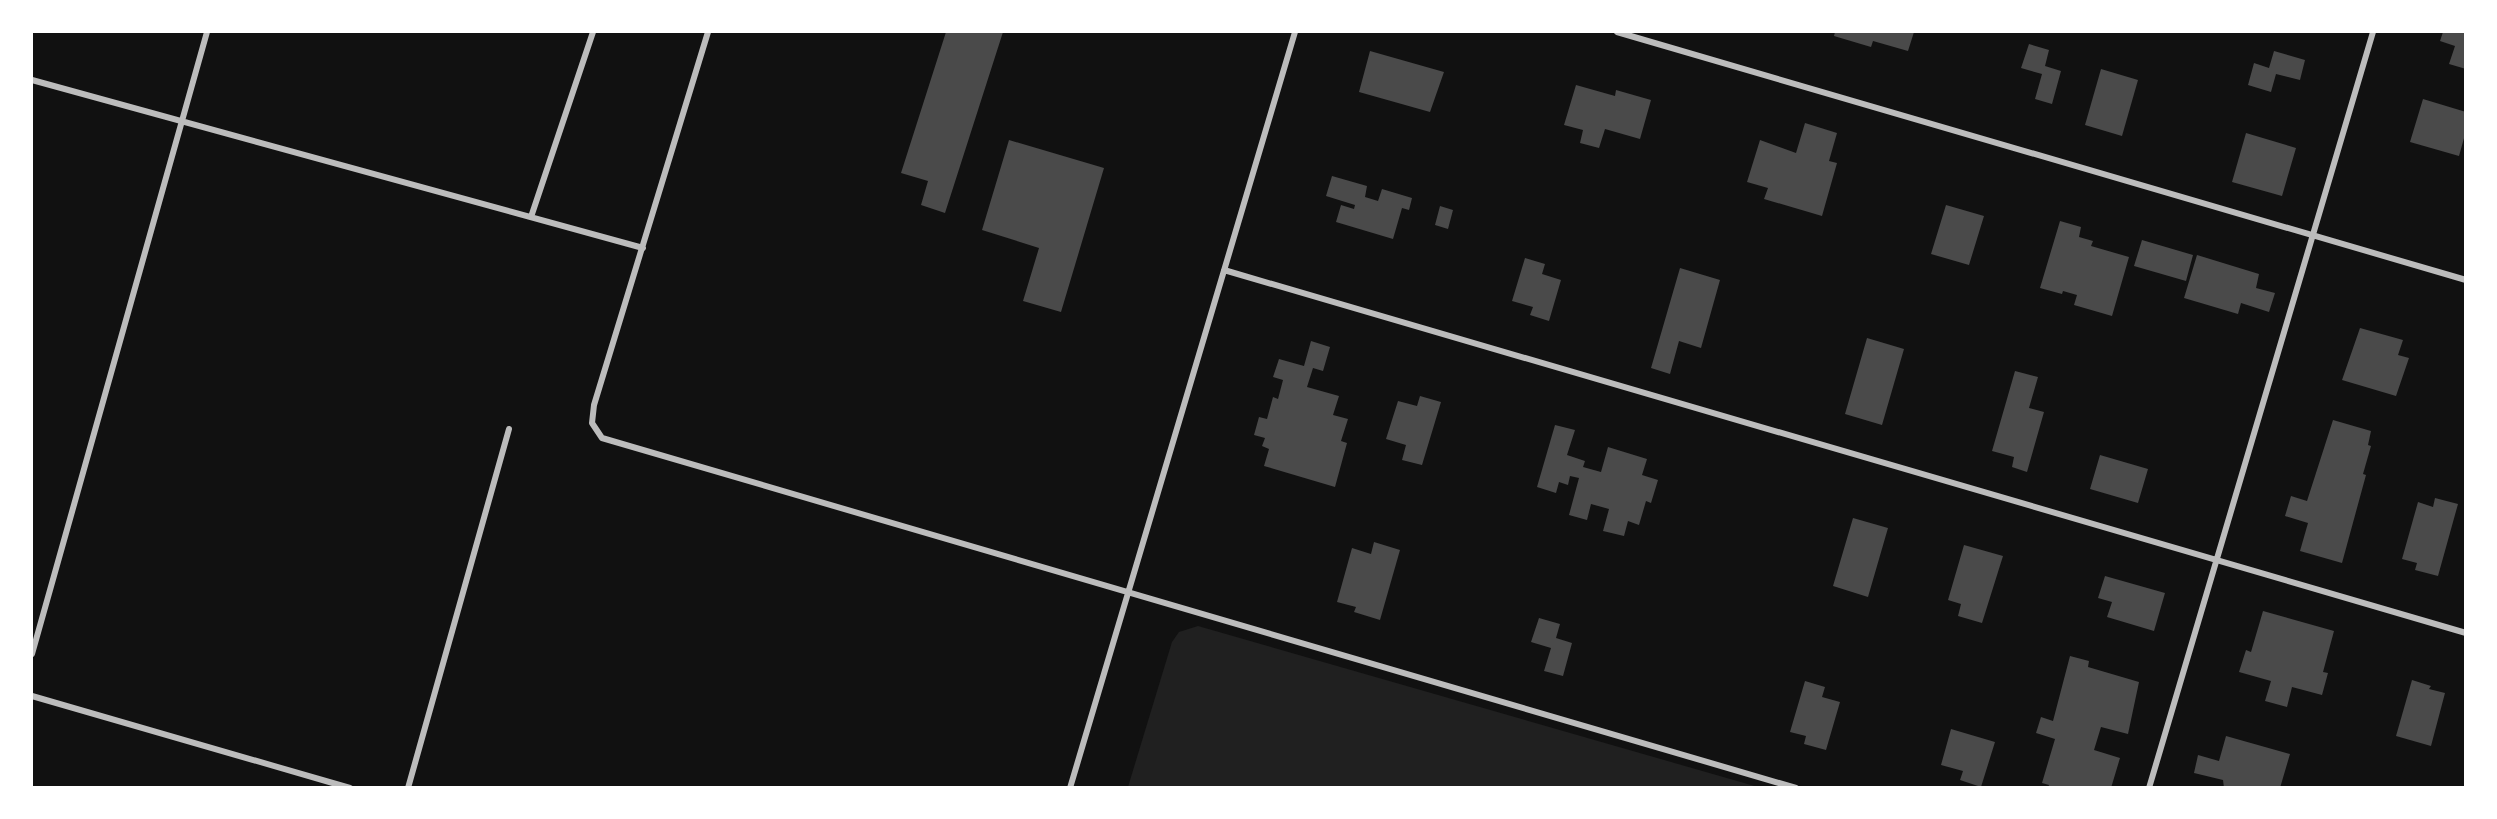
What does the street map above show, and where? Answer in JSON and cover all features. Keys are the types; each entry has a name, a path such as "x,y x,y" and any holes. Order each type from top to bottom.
{"street":[{"path":"32,654 180,120 207,32"},
{"path":"531,217 593,32"},
{"path":"708,32 594,405 592,423 602,438 1796,788"},
{"path":"1070,788 1295,32"},
{"path":"1617,32 2466,280"},
{"path":"2149,788 2373,32"},
{"path":"32,80 643,248"},
{"path":"1224,270 2466,633"},
{"path":"408,788 509,429"},
{"path":"32,696 350,788"}],"shaded area":[{"path":"1198,626 1758,787 1128,787 1172,642 1179,632"}],"building":[{"path":"946,32 1003,32 945,213 921,205 928,181 901,173"},
{"path":"1835,32 1914,32 1908,51 1873,41 1871,47 1834,36"},
{"path":"2443,32 2466,32 2466,69 2449,64 2455,46 2440,41"},
{"path":"2029,44 2049,50 2045,66 2061,71 2052,104 2035,99 2042,74 2021,68"},
{"path":"1370,51 1444,72 1430,112 1359,92"},
{"path":"2274,51 2305,60 2300,80 2276,74 2271,92 2248,85 2254,63 2269,68"},
{"path":"2101,69 2138,80 2122,136 2085,125"},
{"path":"1576,85 1615,96 1616,90 1651,100 1640,139 1605,129 1599,148 1580,143 1583,130 1564,125"},
{"path":"2423,99 2466,112 2466,131 2459,156 2410,142"},
{"path":"1805,123 1837,133 1829,161 1837,163 1822,216 1764,199 1768,188 1747,182 1760,140 1796,153"},
{"path":"2246,133 2296,148 2282,196 2232,182"},
{"path":"1009,140 1104,168 1061,312 1023,301 1039,248 982,230"},
{"path":"1332,176 1367,186 1365,197 1378,201 1382,189 1412,198 1409,210 1402,208 1393,239 1336,222 1341,205 1354,209 1355,205 1326,196"},
{"path":"1946,205 1984,216 1969,265 1931,254"},
{"path":"1440,206 1453,210 1448,229 1435,225"},
{"path":"2060,221 2081,227 2079,237 2093,241 2091,246 2129,257 2112,316 2074,305 2077,295 2063,291 2062,294 2040,288"},
{"path":"2142,240 2193,255 2186,281 2134,266"},
{"path":"2197,255 2259,274 2256,288 2275,293 2269,312 2241,303 2238,314 2184,298"},
{"path":"1525,258 1545,264 1542,274 1561,280 1549,321 1530,315 1533,307 1512,301"},
{"path":"1680,268 1720,280 1701,348 1679,341 1670,374 1651,368"},
{"path":"2360,328 2403,340 2398,355 2409,358 2396,396 2342,380"},
{"path":"1867,338 1904,349 1882,425 1845,414"},
{"path":"1311,341 1330,347 1323,371 1313,368 1307,387 1339,396 1333,415 1348,419 1341,441 1347,443 1335,487 1264,466 1269,449 1262,446 1265,438 1254,435 1259,417 1267,419 1273,397 1278,399 1283,380 1273,377 1279,359 1304,366"},
{"path":"2015,371 2038,377 2029,408 2044,412 2027,472 2012,467 2014,457 1992,451"},
{"path":"1420,396 1441,402 1422,465 1402,460 1406,445 1386,439 1398,401 1417,406"},
{"path":"2333,420 2371,431 2368,445 2371,446 2363,474 2366,475 2342,563 2300,551 2308,523 2285,516 2291,496 2307,501"},
{"path":"1555,425 1575,430 1567,455 1585,461 1583,467 1601,472 1608,447 1647,459 1642,475 1658,480 1651,503 1646,501 1639,525 1628,521 1624,536 1603,531 1609,509 1591,504 1587,520 1569,515 1579,478 1570,476 1568,485 1559,482 1556,493 1537,487"},
{"path":"2100,455 2148,469 2138,503 2090,489"},
{"path":"2435,498 2458,504 2438,576 2415,570 2417,563 2402,559 2418,502 2433,507"},
{"path":"1853,518 1888,528 1868,597 1833,586"},
{"path":"1374,542 1400,550 1380,620 1354,612 1356,607 1337,602 1352,548 1371,554"},
{"path":"1964,545 2003,556 1982,623 1958,616 1961,604 1948,600"},
{"path":"2105,576 2165,593 2154,631 2107,617 2112,602 2098,598"},
{"path":"2263,611 2334,631 2323,672 2328,673 2322,695 2292,687 2287,707 2265,701 2271,681 2239,672 2246,650 2251,652"},
{"path":"1539,618 1560,624 1556,638 1572,643 1563,676 1544,671 1551,648 1531,642"},
{"path":"2070,656 2089,661 2088,667 2139,682 2128,734 2101,727 2094,750 2120,758 2111,788 2048,788 2049,785 2042,783 2055,739 2036,733 2041,717 2053,721"},
{"path":"2412,680 2431,686 2429,689 2445,693 2431,746 2396,736"},
{"path":"1805,681 1825,687 1822,697 1840,702 1826,750 1804,744 1806,736 1790,732"},
{"path":"1951,729 1995,742 1981,787 1960,780 1963,771 1941,765"},
{"path":"2226,736 2290,754 2280,788 2224,788 2223,780 2194,773 2198,755 2219,761"}]}
